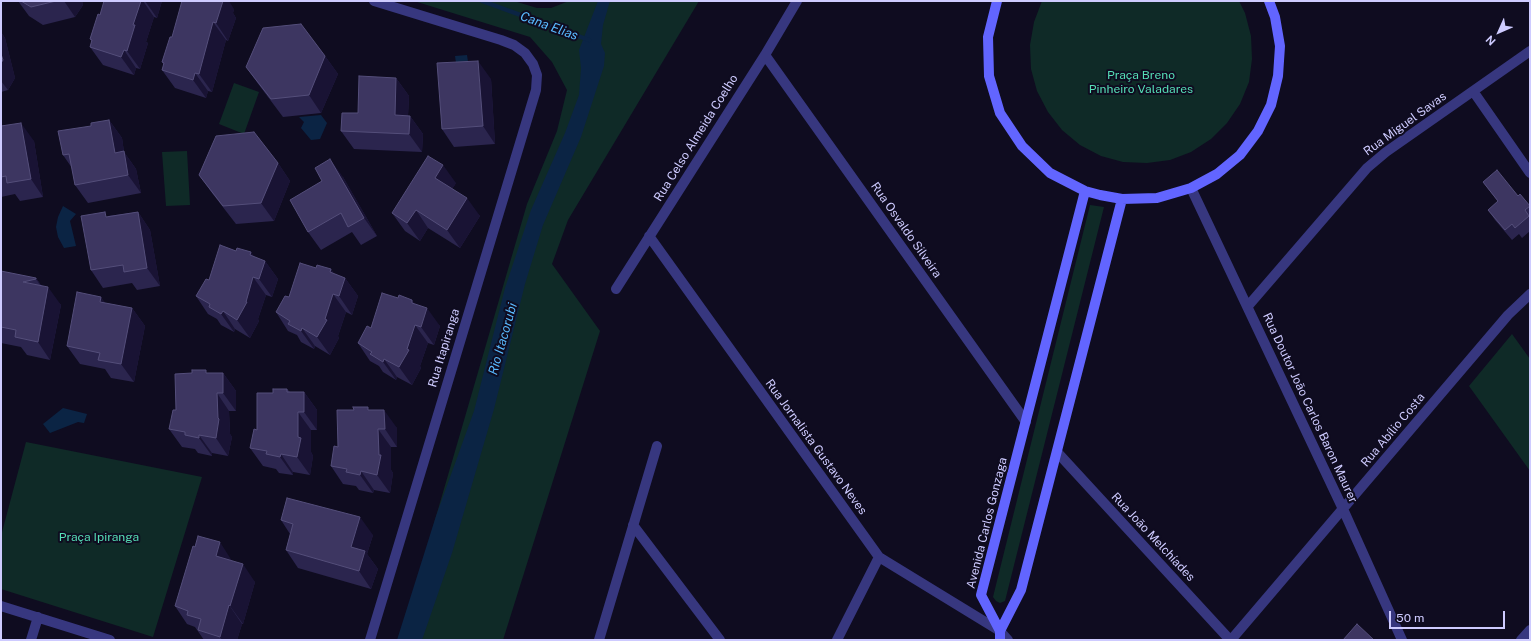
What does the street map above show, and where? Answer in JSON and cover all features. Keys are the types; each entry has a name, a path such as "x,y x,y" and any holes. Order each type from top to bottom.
{"street":[{"name":"Rua Itapiranga","path":"370,640 536,90 536,75 533,64 525,53 514,46 501,40 374,1"},
{"name":"Rua Celso Almeida Coelho","path":"616,289 797,1"},
{"path":"997,1 988,36 989,76 1000,113 1022,146 1050,173 1085,191 1122,199 1157,198 1191,188 1217,174 1240,155 1258,131 1271,105 1278,76 1280,46 1275,17 1269,1"},
{"name":"Rua Miguel Savas","path":"1248,306 1367,168 1386,152 1530,51"},
{"name":"Rua Osvaldo Silveira","path":"765,54 1026,422"},
{"path":"1473,91 1530,173"},
{"name":"Rua Doutor João Carlos Baron Maurer","path":"1191,188 1343,509 1402,640"},
{"name":"Avenida Carlos Gonzaga","path":"1000,636 981,595 1085,191"},
{"path":"1000,636 1021,590 1122,199"},
{"name":"Rua Jornalista Gustavo Neves","path":"650,236 879,556 1008,640"},
{"name":"Rua Abílio Costa","path":"1230,640 1508,315 1530,294"},
{"path":"599,640 657,446"},
{"name":"Rua João Melchíades","path":"1057,452 1230,640"},
{"path":"633,525 720,640"},
{"path":"837,640 879,556"},
{"path":"1,606 110,640"},
{"path":"31,640 38,617"},
{"path":"1521,640 1530,630"}],"green space":[{"path":"414,1 514,1 537,8 551,8 569,1 699,1 568,220 552,264 600,331 503,640 400,640 527,204 557,131 567,90 552,62 530,37"},
{"name":"Praça Breno Pinheiro Valadares","path":"1042,1 1239,1 1245,13 1251,36 1252,59 1249,82 1240,104 1227,123 1211,139 1191,152 1170,160 1147,163 1123,162 1101,156 1080,145 1062,130 1048,112 1037,91 1031,69 1030,45 1034,22"},
{"path":"234,83 259,92 244,134 219,124"},
{"path":"187,151 190,205 166,206 162,152"},
{"path":"1090,205 1104,207 1005,601 1000,603 993,597"},
{"path":"1512,334 1530,359 1530,471 1469,386"},
{"name":"Praça Ipiranga","path":"26,442 202,477 153,637 1,589 1,536"}],"water":[{"name":"Rio Itacorubi","path":"598,1 610,1 603,25 601,44 605,53 604,66 581,137 543,225 525,284 494,409 452,553 422,640 397,640 436,516 474,411 505,288 531,210 565,133 579,95 581,68 579,50"},
{"path":"467,55 469,68 457,70 455,56"},
{"path":"321,115 327,123 320,139 311,140 301,128 304,122 299,117"},
{"path":"63,206 76,214 70,221 76,246 64,248 58,237 56,227 58,217"},
{"path":"63,408 87,414 84,423 78,422 50,433 43,424"}],"building":[{"path":"21,1 56,1 31,7"},
{"path":"104,1 141,1 133,25 135,25 127,51 124,50 121,57 90,47 92,40 90,39"},
{"path":"182,1 223,1 216,23 213,22 199,74 195,73 193,80 162,70 164,63 162,62 170,37 172,37"},
{"path":"301,24 325,56 309,95 271,99 246,67 263,28"},
{"path":"478,61 483,126 442,129 437,63"},
{"path":"359,76 396,78 395,115 410,116 409,134 341,131 342,113 358,113"},
{"path":"109,120 115,153 124,151 128,175 75,185 69,154 63,155 58,131 91,126 91,123"},
{"path":"21,123 31,179 7,183 6,176 1,177 1,126"},
{"path":"254,132 278,163 261,203 223,206 199,175 216,136"},
{"path":"428,156 443,165 435,178 467,198 447,230 416,210 407,223 392,213"},
{"path":"330,159 364,218 348,227 341,213 308,232 290,200 322,181 315,168"},
{"path":"1497,170 1518,196 1520,194 1530,206 1525,210 1529,216 1515,228 1512,224 1505,230 1488,210 1498,201 1483,182"},
{"path":"105,212 106,217 138,212 147,268 124,272 123,265 91,270 81,216"},
{"path":"220,245 236,251 237,248 251,252 250,255 265,261 259,279 253,277 247,302 237,320 223,311 221,314 209,307 210,304 196,296 206,279 209,280"},
{"path":"300,263 316,268 317,265 331,269 330,272 345,278 339,296 333,294 325,319 327,320 317,337 302,328 301,331 288,324 290,321 276,312 285,296 289,297"},
{"path":"1,271 36,278 23,282 48,287 38,342 15,337 16,330 1,327"},
{"path":"77,292 101,297 100,302 132,308 121,364 98,360 100,353 67,346"},
{"path":"382,293 398,298 399,295 412,300 412,303 427,308 421,327 415,325 407,349 409,350 399,367 384,359 383,362 370,354 372,352 358,343 367,326 371,328"},
{"path":"192,370 206,370 206,373 223,373 223,393 217,393 219,419 216,438 199,435 199,438 185,435 185,432 169,429 173,410 176,410 175,374 192,373"},
{"path":"273,389 287,389 287,392 304,392 304,412 298,412 298,437 301,438 297,457 281,454 280,457 266,454 267,451 250,448 254,429 257,430 257,393 273,393"},
{"path":"353,407 368,407 368,410 384,410 385,429 378,429 379,455 381,455 377,475 361,471 360,475 346,472 347,469 331,466 334,446 338,447 337,410 354,410"},
{"path":"287,498 360,517 351,547 365,551 359,571 286,550 293,524 281,520"},
{"path":"198,536 220,542 216,556 243,564 220,637 198,630 201,619 187,615 188,611 175,606 193,546 195,547"},
{"path":"1357,624 1374,640 1343,640"}],"waterway":[{"name":"Cana Elias","path":"482,1 589,40"}]}
